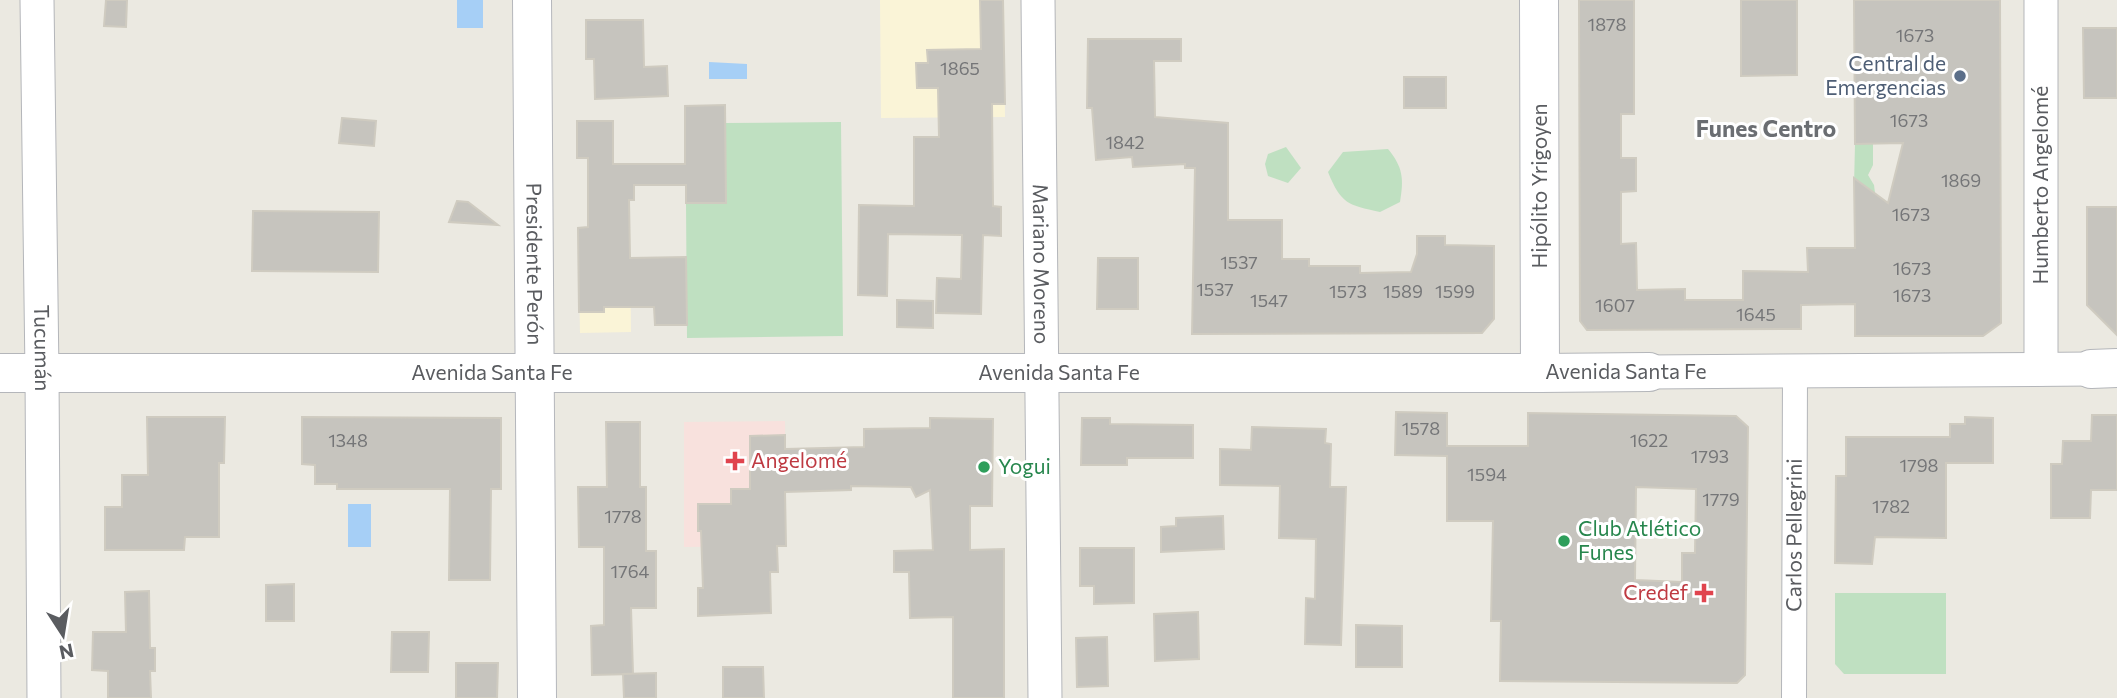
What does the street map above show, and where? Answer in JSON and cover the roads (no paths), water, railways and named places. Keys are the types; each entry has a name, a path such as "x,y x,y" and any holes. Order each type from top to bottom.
{"main road":[{"name":"Presidente Perón","path":"532,0 537,698"},
{"name":"Hipólito Yrigoyen","path":"1539,0 1541,373"},
{"name":"Avenida Santa Fe","path":"0,373 1649,372"}],"street":[{"name":"Tucumán","path":"37,0 44,698"},
{"name":"Mariano Moreno","path":"1038,0 1045,698"},
{"name":"Humberto Angelomé","path":"2041,0 2041,369"},
{"name":"Avenida Santa Fe","path":"1649,372 2104,368"},
{"name":"Carlos Pellegrini","path":"1794,698 1795,371"}],"water":[{"path":"457,0 483,0 483,28 457,28"},
{"path":"709,62 747,64 747,79 709,79"},
{"path":"348,504 371,504 371,547 348,547"}],"place":[{"name":"Central de Emergencias","path":"1960,76"},
{"name":"Angelomé","path":"735,461"},
{"name":"Yogui","path":"984,467"},
{"name":"Club Atlético Funes","path":"1564,541"},
{"name":"Credef","path":"1704,593"}],"district":[{"name":"Funes Centro","path":"1766,129"}]}
